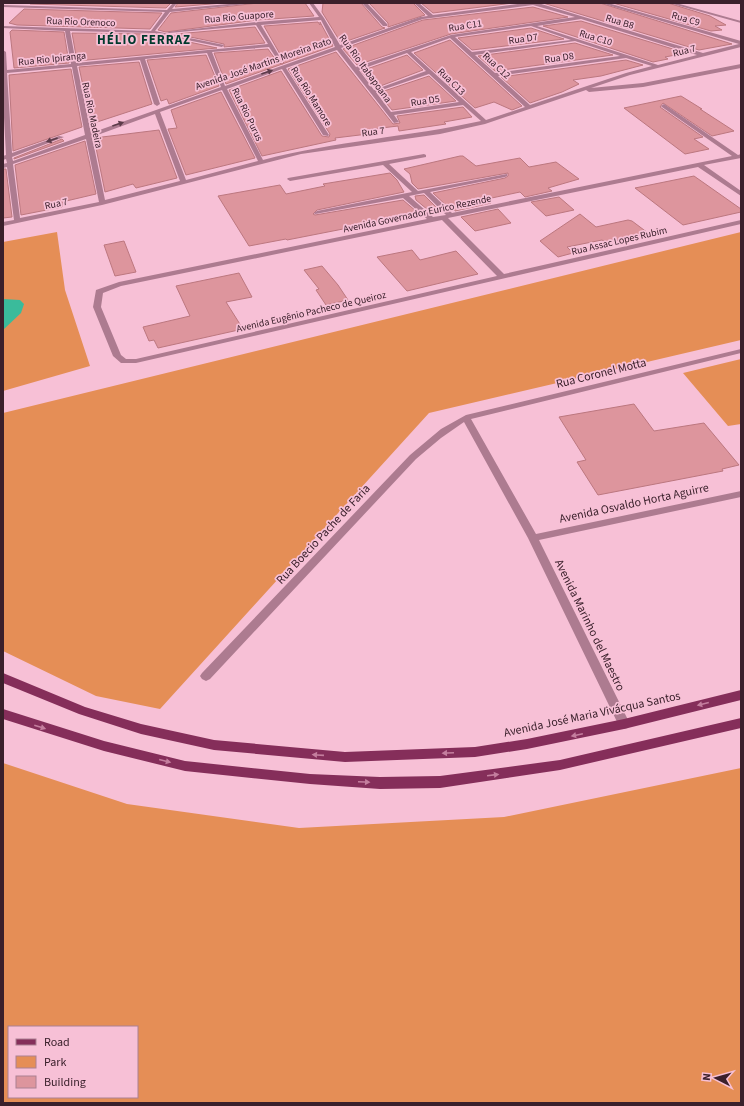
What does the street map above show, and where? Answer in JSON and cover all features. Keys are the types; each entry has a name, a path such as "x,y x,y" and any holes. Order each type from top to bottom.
{"main road":[{"name":"Avenida José Maria Vivácqua Santos","path":"3,678 83,710 141,729 214,745 338,757 474,752 541,742 624,724 741,695"},
{"path":"3,714 104,746 185,766 302,778 380,783 440,782 560,765 741,723"}],"street":[{"path":"176,3 155,32 232,48"},
{"path":"3,6 170,11 255,3"},
{"name":"Rua Rio Itabapoana","path":"311,3 322,18 337,44 396,122"},
{"path":"364,3 385,25"},
{"path":"416,3 431,16"},
{"name":"Avenida José Martins Moreira Rato","path":"6,164 87,132 282,64 385,25 426,12 500,3"},
{"name":"Avenida José Martins Moreira Rato","path":"337,44 431,16 534,3"},
{"name":"Rua B8","path":"534,3 703,55"},
{"name":"Rua C9","path":"603,3 741,44"},
{"path":"671,3 741,22"},
{"name":"Rua Rio Guapore","path":"155,32 322,18"},
{"name":"Rua C11","path":"357,70 451,36 581,18"},
{"name":"Rua Rio Mamore","path":"257,23 326,135"},
{"name":"Rua C10","path":"531,26 657,66"},
{"name":"Rua Rio Orenoco","path":"3,27 155,32"},
{"name":"Rua Rio Madeira","path":"67,29 73,65 102,203"},
{"name":"Rua C12","path":"451,36 530,108"},
{"name":"Rua D7","path":"472,54 577,40"},
{"name":"Rua 7","path":"3,224 102,203 325,148 440,132 485,122 657,66 741,44"},
{"name":"Rua Rio Ipiranga","path":"4,72 270,45"},
{"name":"Rua Rio Purus","path":"209,51 223,84 262,163"},
{"name":"Rua C13","path":"407,51 462,103 485,122"},
{"path":"3,52 6,164 17,221"},
{"name":"Rua D8","path":"494,75 627,56"},
{"path":"142,57 157,107 184,182"},
{"name":"Avenida José Martins Moreira Rato","path":"251,71 282,64"},
{"path":"581,90 630,87 741,66"},
{"path":"372,92 430,72"},
{"name":"Avenida José Martins Moreira Rato","path":"214,84 223,84 229,79"},
{"name":"Avenida José Martins Moreira Rato","path":"150,106 157,107 164,102"},
{"name":"Rua D5","path":"390,114 462,103"},
{"path":"664,106 739,156"},
{"name":"Avenida José Martins Moreira Rato","path":"80,131 87,132 94,126"},
{"path":"6,156 66,135"},
{"path":"290,179 424,156"},
{"name":"Avenida Governador Eurico Rezende","path":"124,361 117,356 113,349 97,306 99,292 119,284 739,156"},
{"path":"385,163 416,192"},
{"path":"699,165 741,194"},
{"path":"317,213 505,175"},
{"path":"425,191 502,277"},
{"path":"404,195 432,220"},
{"name":"Rua Assac Lopes Rubim","path":"502,277 741,222"},
{"name":"Avenida Eugênio Pacheco de Queiroz","path":"124,361 143,360 502,277"},
{"name":"Rua Coronel Motta","path":"466,418 741,352"},
{"name":"Avenida Marinho del Maestro","path":"466,418 533,538 624,724"},
{"name":"Rua Boecio Pache de Faria","path":"206,676 413,457 442,431 466,418"},
{"name":"Avenida Osvaldo Horta Aguirre","path":"533,538 741,494"}],"green space":[{"path":"57,232 65,290 90,366 3,391 3,242"},
{"path":"741,232 741,340 429,413 160,709 96,696 3,651 3,413"},
{"path":"741,359 741,424 728,426 683,373"},
{"path":"3,763 127,804 299,828 504,817 741,768 741,1103 3,1103"}],"shaded area":[{"path":"3,299 20,300 24,304 21,313 3,330"}],"building":[{"path":"171,3 166,8 30,4"},
{"path":"178,3 223,3 175,7"},
{"path":"258,3 305,3 314,16 257,20 166,32 158,30 171,13"},
{"path":"323,3 361,3 382,27 385,28 341,43 322,12"},
{"path":"369,3 413,3 425,15 388,27 388,23"},
{"path":"421,3 513,3 433,13"},
{"path":"543,3 600,3 732,44 699,50"},
{"path":"613,3 668,3 710,16 726,25 715,26 722,30 711,31"},
{"path":"533,7 568,17 451,34 357,65 343,49 423,20"},
{"path":"24,9 162,13 150,29 17,25 9,23"},
{"path":"581,21 686,53 665,57 668,59 653,62 543,26"},
{"path":"318,22 320,25 320,22 333,46 283,64 284,61 264,26"},
{"path":"255,27 265,43 224,47 224,44 176,34"},
{"path":"531,28 564,39 472,50 458,38"},
{"path":"12,30 64,32 69,63 14,68 10,32"},
{"path":"72,33 152,34 217,48 77,61"},
{"path":"450,40 522,106 512,110 494,102 475,108 414,53"},
{"path":"575,43 613,55 495,71 478,56"},
{"path":"268,49 278,63 283,64 226,84 214,53"},
{"path":"336,52 393,124 400,123 397,116 463,107 472,117 444,122 446,124 399,131 398,126 365,130 368,134 335,138 336,140 262,156 229,90 281,71 322,136 329,137 330,134 288,69"},
{"path":"206,55 219,86 169,104 167,99 161,101 147,60"},
{"path":"407,55 423,70 375,88 361,71"},
{"path":"626,60 643,65 601,76 573,80 579,84 562,92 530,103 501,77"},
{"path":"139,62 152,104 91,124 79,67"},
{"path":"71,69 82,127 13,151 9,75"},
{"path":"429,76 456,101 392,110 378,93"},
{"path":"221,92 255,158 186,175 168,129 177,128 171,110"},
{"path":"681,96 734,131 712,136 663,103 660,107 703,137 694,139 709,149 685,154 624,108"},
{"path":"159,130 177,178 136,188 133,184 105,192 94,138"},
{"path":"62,139 64,141 14,159 14,158"},
{"path":"85,141 96,194 62,202 62,207 21,215 15,165"},
{"path":"463,156 476,166 520,158 529,167 556,162 579,179 548,188 552,191 525,197 520,192 487,199 491,203 455,211 451,206 447,206 433,193 505,178 508,176 508,173 418,189 412,183 410,174 404,169"},
{"path":"3,169 6,169 12,217 3,218"},
{"path":"390,173 397,180 404,192 317,210 313,214 315,215 403,200 417,212 394,219 249,246 218,196 280,185 286,194 325,186 323,184"},
{"path":"694,176 741,209 741,212 683,225 635,188"},
{"path":"424,195 437,208 428,210 416,200 415,196"},
{"path":"559,197 574,210 546,216 531,202"},
{"path":"498,209 511,223 475,231 461,217"},
{"path":"580,214 596,227 628,220 632,221 648,233 607,243 602,240 567,247 573,253 558,257 540,241"},
{"path":"124,241 136,272 115,276 104,245"},
{"path":"412,250 420,260 456,251 478,274 407,291 377,257"},
{"path":"322,266 348,300 326,305 316,290 319,289 304,270"},
{"path":"239,273 252,297 226,302 243,329 158,348 154,340 149,341 143,327 190,316 176,286"},
{"path":"634,404 654,431 704,423 739,465 722,469 723,471 598,495 577,462 586,460 559,417"}],"district":[{"name":"HÉLIO FERRAZ","path":"144,39"}]}
